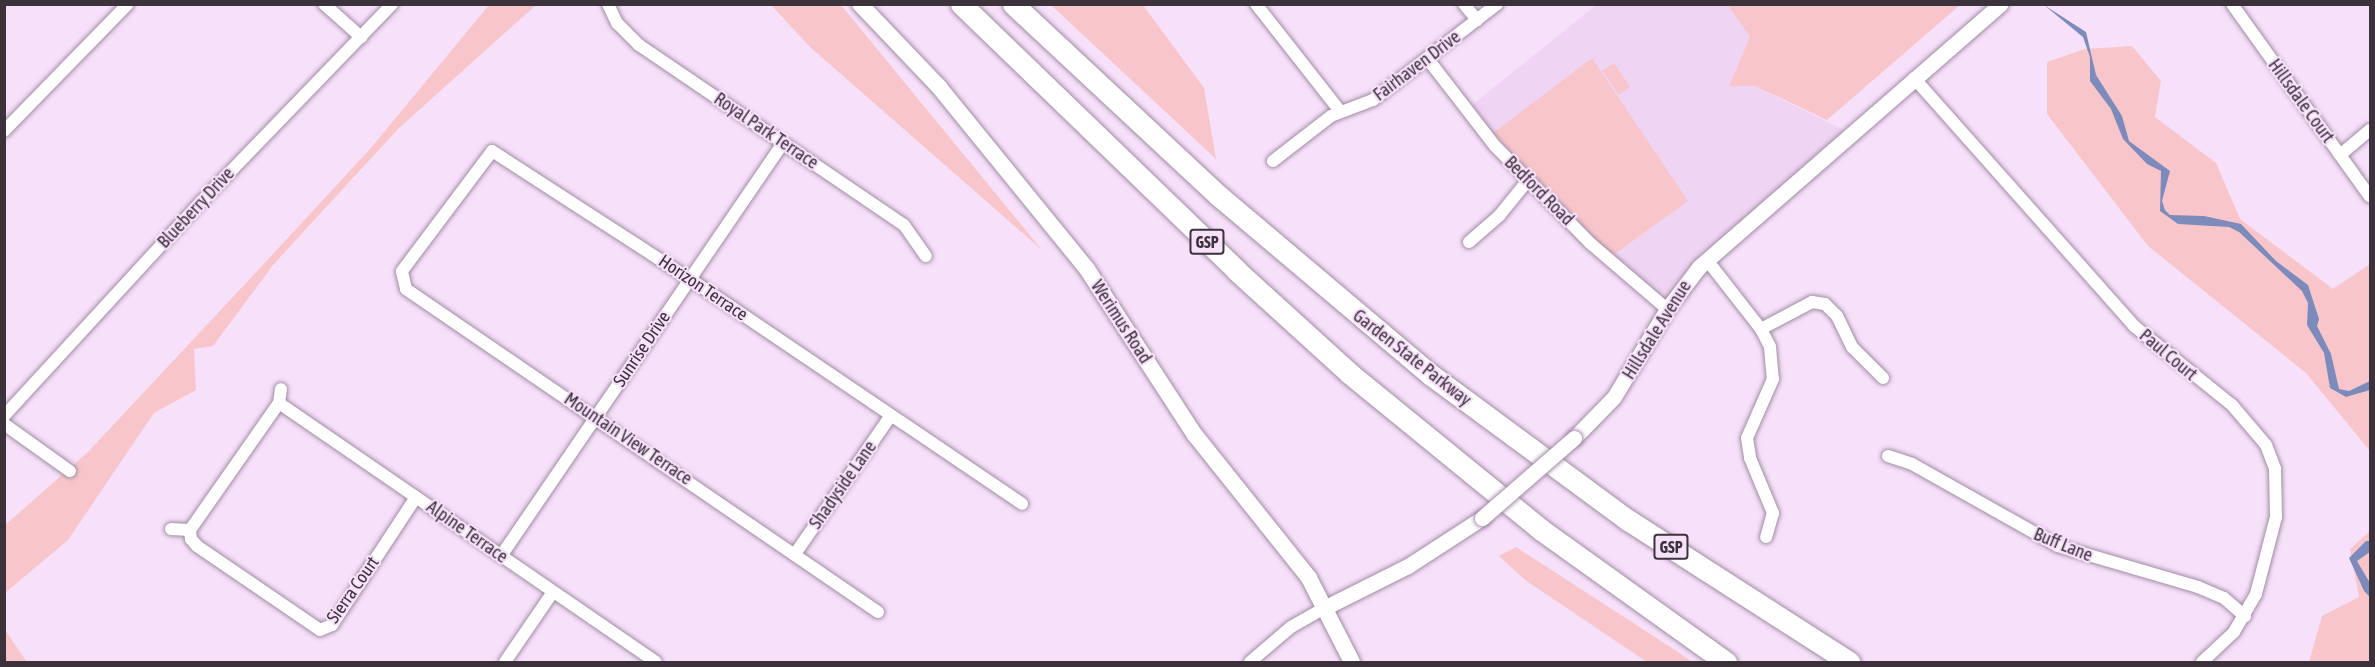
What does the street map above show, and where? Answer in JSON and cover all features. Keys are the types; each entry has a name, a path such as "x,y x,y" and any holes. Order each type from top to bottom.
{"highway":[{"name":"GSP","path":"961,4 1236,270 1349,373 1539,529 1726,663"},
{"name":"Garden State Parkway","path":"1013,4 1219,196 1413,360 1628,520 1849,663"}],"main road":[{"name":"Werimus Road","path":"860,4 939,87 1067,243 1195,435 1289,549 1326,607 1352,663"}],"street":[{"path":"4,131 128,4"},
{"path":"324,4 361,37"},
{"name":"Blueberry Drive","path":"4,416 202,201 392,4"},
{"name":"Royal Park Terrace","path":"608,4 617,22 639,45 904,225 926,255"},
{"path":"1256,4 1340,111"},
{"path":"1464,4 1477,21"},
{"name":"Fairhaven Drive","path":"1274,161 1340,111 1373,100 1497,4"},
{"name":"Hillsdale Avenue","path":"1326,607 1408,566 1482,518 1574,438 1614,397 1666,309 1707,260 2000,4"},
{"name":"Hillsdale Court","path":"2232,4 2370,197"},
{"name":"Bedford Road","path":"1427,58 1473,121 1528,180 1597,250 1666,309"},
{"name":"Paul Court","path":"1914,78 2134,326 2232,405 2266,445 2275,469 2276,517 2256,594 2245,616 2222,646 2202,663"},
{"path":"2340,154 2370,130"},
{"name":"Sunrise Drive","path":"501,556 783,143"},
{"name":"Horizon Terrace","path":"414,258 492,151 690,279 890,417 1022,504"},
{"path":"1469,242 1499,216 1528,180"},
{"name":"Mountain View Terrace","path":"414,258 402,271 406,289 878,612"},
{"path":"1707,260 1761,329 1770,347 1773,379 1747,438 1750,458 1773,513 1766,537"},
{"path":"1761,329 1812,302 1825,304 1837,316 1852,347 1882,378"},
{"path":"171,529 190,530 279,403 281,389"},
{"name":"Alpine Terrace","path":"279,403 656,663"},
{"name":"Shadyside Lane","path":"795,554 890,417"},
{"path":"4,424 70,471"},
{"name":"Buff Lane","path":"1888,456 1912,464 2058,546 2199,587 2224,598 2245,616"},
{"name":"Sierra Court","path":"190,530 191,539 197,546 320,630 332,625 416,497"},
{"path":"505,663 553,592"},
{"path":"1250,663 1291,627 1326,607"}],"shaded area":[{"path":"489,5 536,5 398,129 273,265 213,346 194,349 196,390 154,413 68,540 5,593 4,526 88,452 260,268 370,149"},
{"path":"771,5 841,5 1042,250 810,47"},
{"path":"1051,5 1143,5 1204,88 1216,159"},
{"path":"1596,5 1729,5 1750,37 1755,86 1850,133 1699,267 1667,309 1619,270 1466,110"},
{"path":"1728,5 1960,5 1827,120 1755,86 1729,86 1750,37"},
{"path":"2132,46 2161,81 2155,117 2216,163 2240,219 2333,289 2370,264 2370,451 2306,373 2148,246 2047,114 2047,62 2085,49"},
{"path":"1592,58 1688,201 1612,256 1493,133"},
{"path":"1614,63 1630,87 1619,95 1602,71"},
{"path":"2370,531 2370,662 2309,662 2322,616 2359,597 2350,549"},
{"path":"1516,547 1692,662 1647,662 1525,580 1499,556"},
{"path":"5,630 27,662 5,662"}],"water":[{"path":"2044,5 2086,32 2096,75 2122,116 2129,141 2170,171 2162,201 2165,210 2170,215 2204,216 2241,224 2276,261 2308,285 2319,319 2317,326 2331,354 2339,389 2349,391 2370,381 2370,390 2346,397 2330,388 2324,353 2307,325 2308,303 2302,291 2239,232 2229,227 2178,224 2160,211 2161,171 2147,164 2123,139 2111,109 2090,81 2090,57 2083,37"},
{"path":"2366,541 2370,541 2370,552 2357,561 2370,583 2370,597 2364,591 2349,558"}]}
